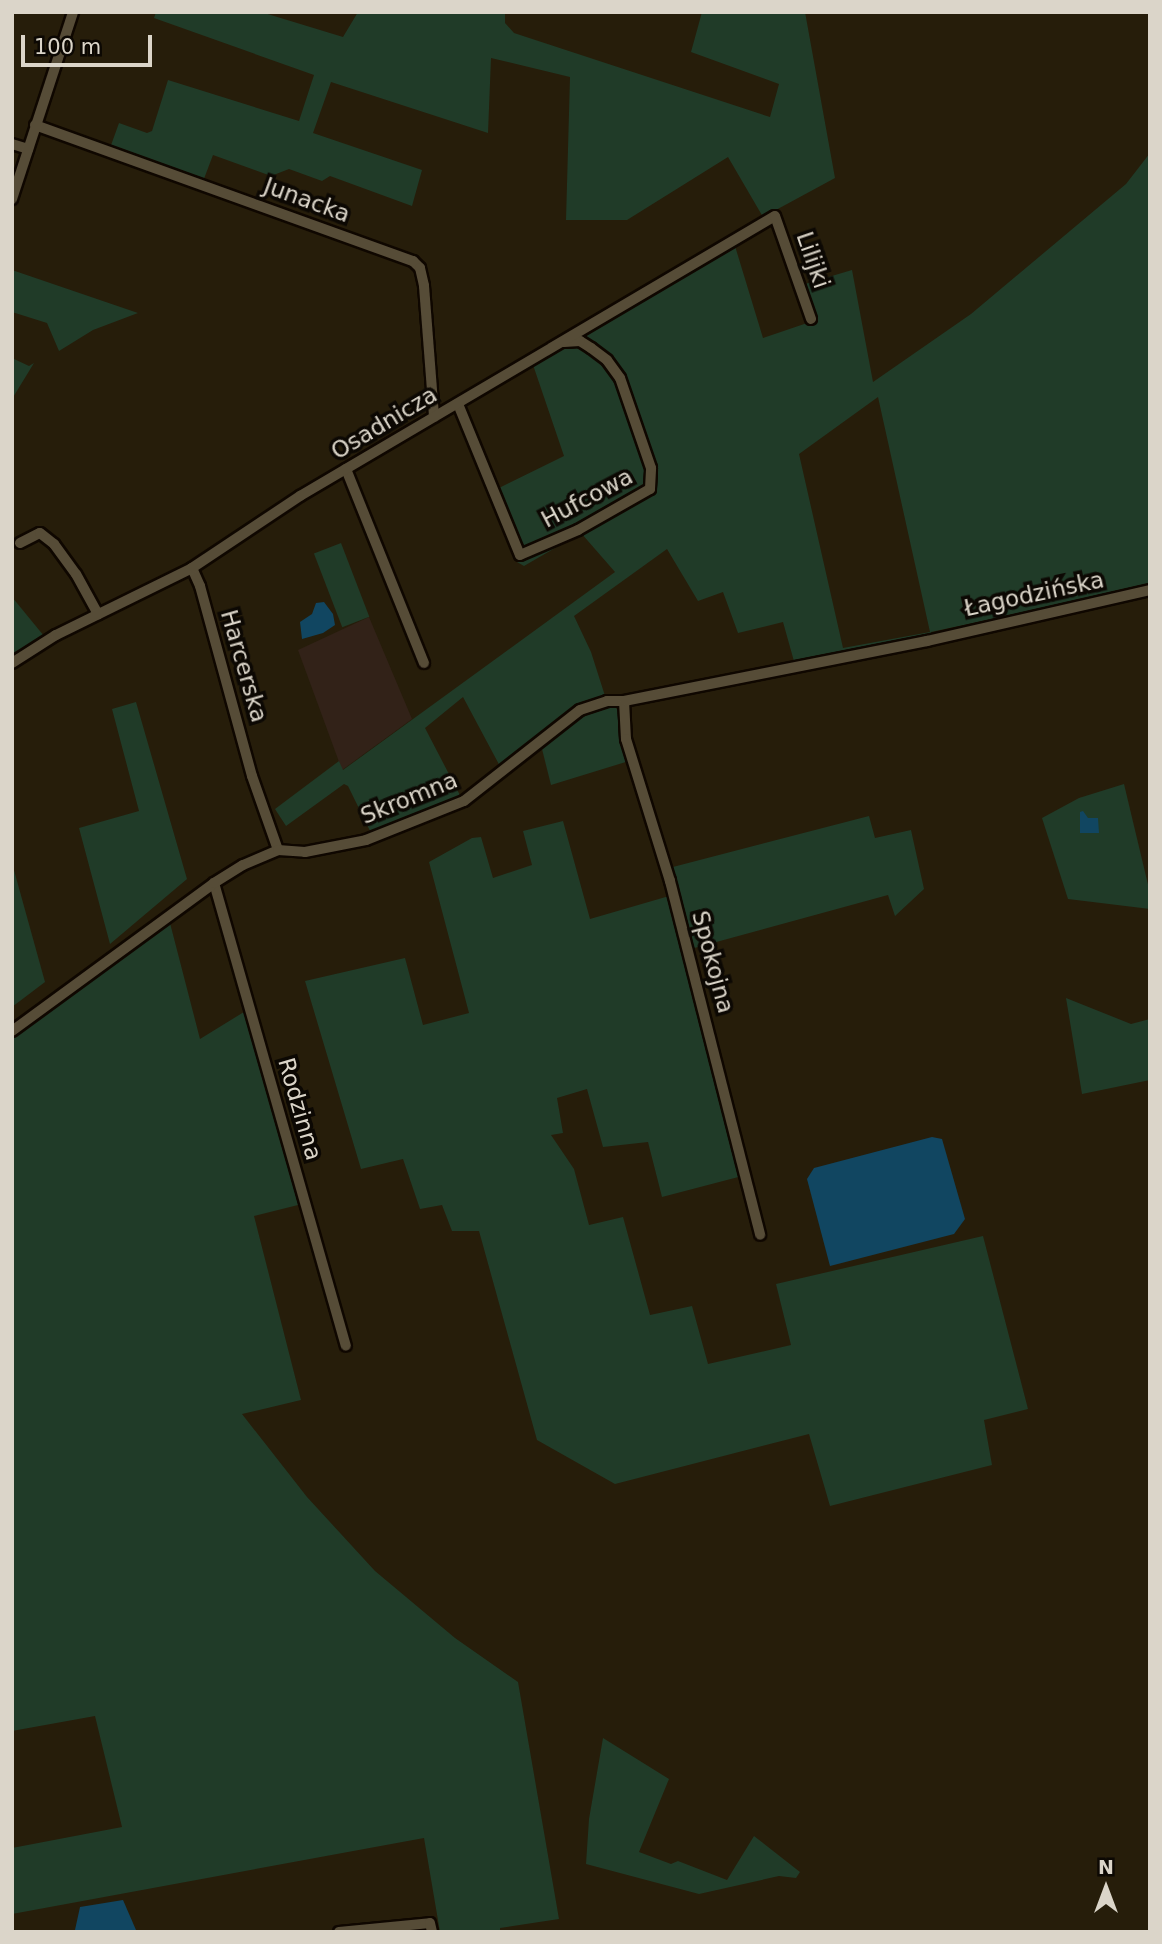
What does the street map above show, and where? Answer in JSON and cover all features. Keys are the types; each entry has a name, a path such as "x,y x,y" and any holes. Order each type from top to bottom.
{"street":[{"path":"12,199 73,12"},
{"name":"Junacka","path":"36,125 413,261 420,268 424,286 434,417"},
{"path":"12,144 28,149"},
{"name":"Osadnicza","path":"12,663 98,614 192,568 346,470 775,216"},
{"name":"Lilijki","path":"775,216 811,319"},
{"name":"Hufcowa","path":"458,404 520,555 578,530 650,489 651,468 620,378 607,360 580,341 561,342"},
{"path":"346,470 424,663"},
{"path":"20,543 40,533 54,544 76,574 98,614"},
{"name":"Harcerska","path":"192,568 200,586 252,776 278,850"},
{"name":"Łagodzińska","path":"927,641 981,626 1150,590"},
{"name":"Skromna","path":"12,1031 214,883 243,865 278,850 305,852 366,840 464,801 580,709 607,701 624,701 927,641"},
{"name":"Spokojna","path":"624,701 626,739 670,881 760,1235"},
{"name":"Rodzinna","path":"214,883 346,1346"},
{"path":"339,1932 430,1923 432,1932"}],"shaded area":[{"path":"369,617 412,719 342,770 298,650"}],"green space":[{"path":"156,12 261,12 343,37 358,12 505,12 505,23 514,33 770,117 779,84 691,52 702,12 805,12 835,178 763,217 728,157 627,220 566,220 570,77 491,58 488,133 331,82 313,133 422,170 412,206 330,176 322,181 289,169 271,176 213,155 202,184 110,148 119,123 147,133 152,131 168,80 299,121 314,75 154,18"},
{"path":"1150,153 1150,585 931,632 933,644 797,672 783,622 738,633 723,592 698,601 667,549 574,616 591,652 606,699 618,710 629,761 551,785 540,741 502,770 463,697 425,728 463,801 373,837 348,786 344,784 286,826 275,809 339,761 343,770 615,572 581,533 524,566 517,562 493,491 564,456 531,359 735,246 763,338 816,320 805,284 852,270 873,382 971,314 1126,184","holes":["878,397 930,632 843,648 799,454"]},
{"path":"12,270 138,313 93,330 59,351 47,323 12,312"},
{"path":"12,358 29,366 34,363 12,399"},
{"path":"341,543 369,617 342,627 314,553"},
{"path":"12,597 44,636 12,658"},
{"path":"136,702 187,879 110,944 79,828 139,811 112,709"},
{"path":"1124,784 1150,893 1150,909 1068,899 1042,818 1079,798"},
{"path":"869,816 875,838 911,830 924,889 895,916 888,895 687,950 746,1175 662,1197 648,1142 603,1147 587,1089 557,1098 563,1133 551,1135 574,1169 589,1225 623,1217 650,1315 692,1306 708,1364 791,1345 776,1284 983,1236 1028,1409 984,1420 992,1465 830,1506 809,1434 615,1484 537,1440 479,1231 452,1231 442,1205 420,1209 403,1159 361,1169 305,981 405,958 423,1025 469,1013 429,862 472,838 481,837 493,878 532,865 523,831 563,821 590,919 676,894 669,868"},
{"path":"12,863 45,982 12,1007"},
{"path":"170,923 200,1039 252,1007 298,1205 254,1216 301,1400 242,1414 307,1497 375,1571 455,1638 518,1682 559,1919 500,1928 500,1932 440,1932 424,1838 12,1914 12,1848 122,1827 95,1716 12,1731 12,1037"},
{"path":"1066,998 1131,1024 1150,1019 1150,1080 1082,1094"},
{"path":"603,1738 669,1779 639,1852 671,1864 678,1861 727,1880 754,1836 800,1872 796,1878 779,1876 699,1894 586,1864 589,1819"}],"water":[{"path":"324,602 333,614 335,625 323,633 302,639 300,622 312,614 316,603"},
{"path":"1083,811 1088,818 1098,818 1099,833 1080,833 1080,812"},
{"path":"932,1137 942,1139 965,1219 954,1234 830,1266 807,1179 814,1168"},
{"path":"123,1900 136,1930 75,1930 80,1907"}]}
